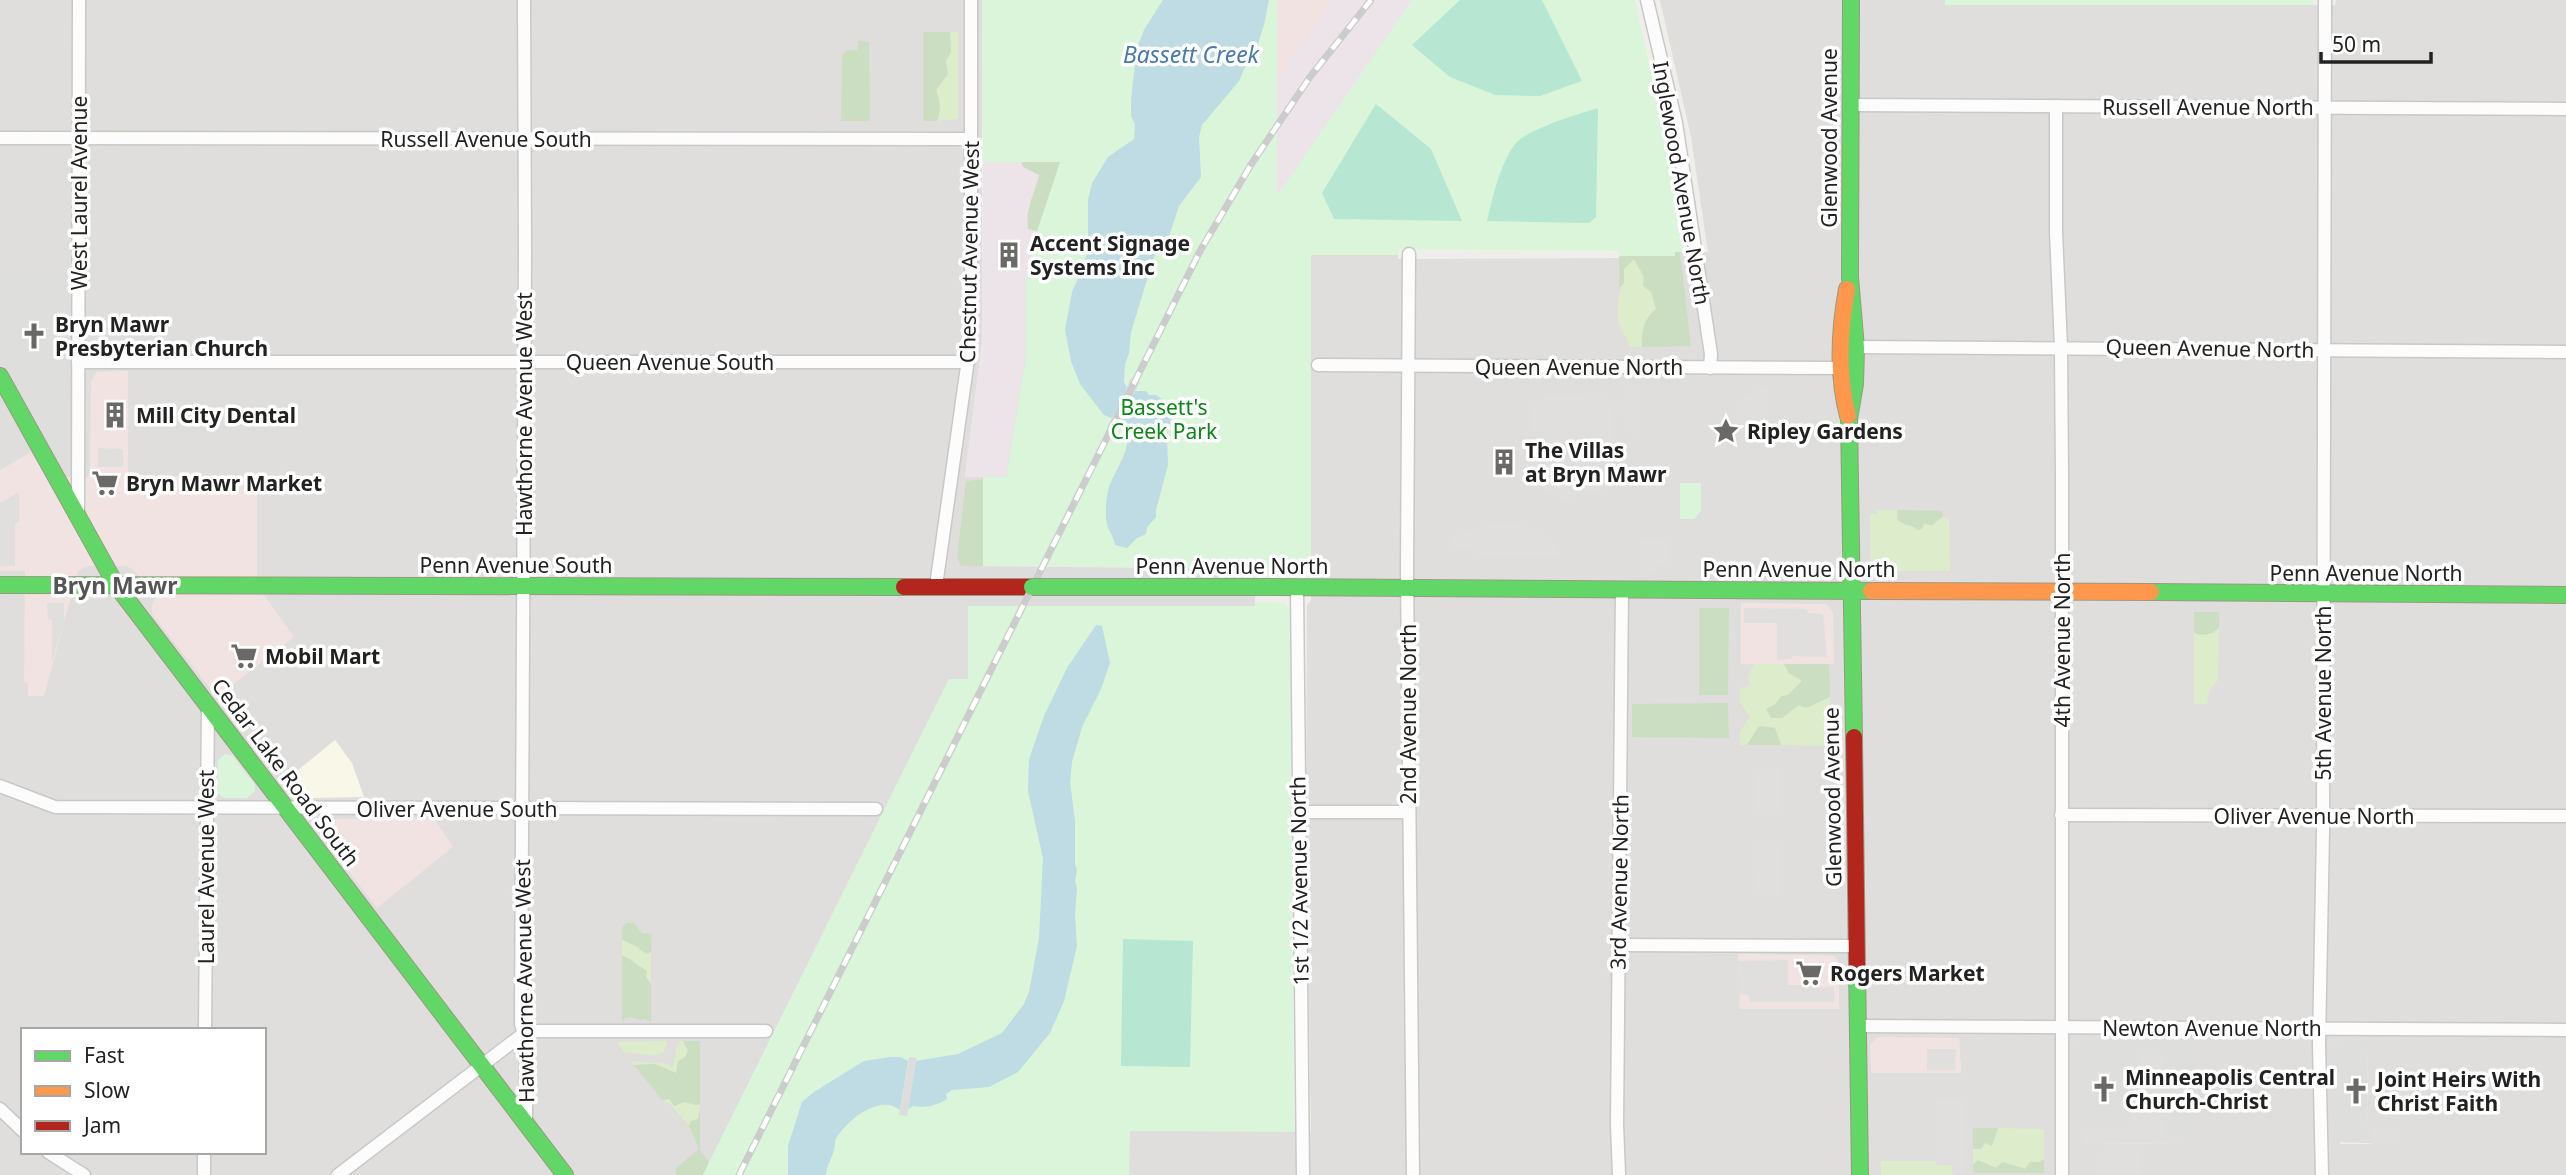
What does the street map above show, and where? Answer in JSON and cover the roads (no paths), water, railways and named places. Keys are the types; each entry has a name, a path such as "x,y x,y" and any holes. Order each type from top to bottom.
{"main road":[{"name":"Glenwood Avenue","path":"1851,0 1850,277 1854,308 1855,395 1849,419 1850,590 1860,1175"},
{"name":"Glenwood Avenue","path":"1849,419 1842,397 1841,329 1850,277"},
{"name":"Cedar Lake Road South","path":"0,376 116,585 565,1175"},
{"name":"Penn Avenue South","path":"0,585 1032,587"},
{"name":"Penn Avenue North","path":"1032,587 2566,595"}],"street":[{"name":"West Laurel Avenue","path":"78,513 79,0"},
{"name":"Hawthorne Avenue West","path":"524,0 521,1024 526,1042 526,1121"},
{"name":"Chestnut Avenue West","path":"936,586 971,338 971,0"},
{"name":"Inglewood Avenue North","path":"1647,0 1676,123 1711,354 1710,368"},
{"name":"5th Avenue North","path":"2322,1175 2319,1029 2323,816 2325,0"},
{"name":"Russell Avenue North","path":"1850,105 2566,109"},
{"name":"4th Avenue North","path":"2056,106 2056,232 2061,346 2062,1175"},
{"name":"Russell Avenue South","path":"0,138 971,139"},
{"name":"2nd Avenue North","path":"1409,254 1408,588 1413,1175"},
{"name":"Queen Avenue North","path":"1854,347 2061,346 2566,352"},
{"name":"Queen Avenue South","path":"78,362 968,362"},
{"name":"Queen Avenue North","path":"1318,365 1841,368"},
{"name":"1st 1/2 Avenue North","path":"1297,588 1303,1175"},
{"name":"3rd Avenue North","path":"1619,1175 1616,1124 1622,589"},
{"name":"Laurel Avenue West","path":"205,1028 208,705"},
{"name":"Oliver Avenue South","path":"0,786 55,807 876,809"},
{"path":"1298,812 1409,812"},
{"name":"Oliver Avenue North","path":"2062,815 2566,816"},
{"path":"1618,945 1855,946"},
{"name":"Newton Avenue North","path":"1857,1026 2566,1030"},
{"path":"338,1175 523,1034 537,1031 766,1031"},
{"path":"0,1110 21,1129"},
{"path":"51,1154 84,1175"},
{"path":"204,1154 204,1175"}],"water":[{"name":"Bassett Creek","path":"1163,0 1269,0 1254,56 1248,60 1239,81 1202,125 1199,137 1201,177 1179,206 1169,236 1154,257 1131,332 1125,364 1124,382 1127,388 1112,418 1104,415 1080,384 1071,361 1065,330 1072,292 1084,265 1088,246 1088,200 1092,183 1108,157 1134,139 1131,99 1137,48 1144,30"},
{"path":"1135,391 1146,391 1149,395 1156,395 1167,402 1171,418 1167,438 1168,465 1156,517 1147,527 1146,534 1137,538 1127,548 1115,545 1107,526 1106,505 1108,491 1126,448 1125,431 1119,424"},
{"path":"1096,625 1102,626 1110,663 1101,689 1082,727 1072,762 1070,782 1075,821 1077,946 1064,1001 1050,1033 1018,1072 989,1087 952,1090 946,1094 947,1099 939,1103 908,1109 916,1061 958,1054 1002,1033 1024,1004 1029,992 1039,938 1043,858 1028,791 1029,759 1044,716 1067,668"},
{"path":"900,1057 908,1061 900,1110 883,1105 873,1107 847,1125 835,1140 826,1175 788,1175 788,1146 802,1102 864,1061"}],"waterway":[{"name":"Bassett Creek","path":"1102,374 1109,396 1137,416 1146,436"}],"railway":[{"path":"739,1175 1200,251 1252,163 1310,77 1371,0"}],"place":[{"name":"Accent Signage Systems Inc","path":"1009,255"},
{"name":"Bryn Mawr Presbyterian Church","path":"34,336"},
{"name":"Mill City Dental","path":"115,415"},
{"name":"Ripley Gardens","path":"1726,431"},
{"name":"The Villas at Bryn Mawr","path":"1504,462"},
{"name":"Bryn Mawr Market","path":"105,483"},
{"name":"Mobil Mart","path":"244,656"},
{"name":"Rogers Market","path":"1809,973"},
{"name":"Minneapolis Central Church-Christ","path":"2104,1089"},
{"name":"Joint Heirs With Christ Faith","path":"2356,1091"}],"district":[{"name":"Bryn Mawr","path":"115,585"}],"park label":[{"name":"Bassett's Creek Park","path":"1164,419"}]}
